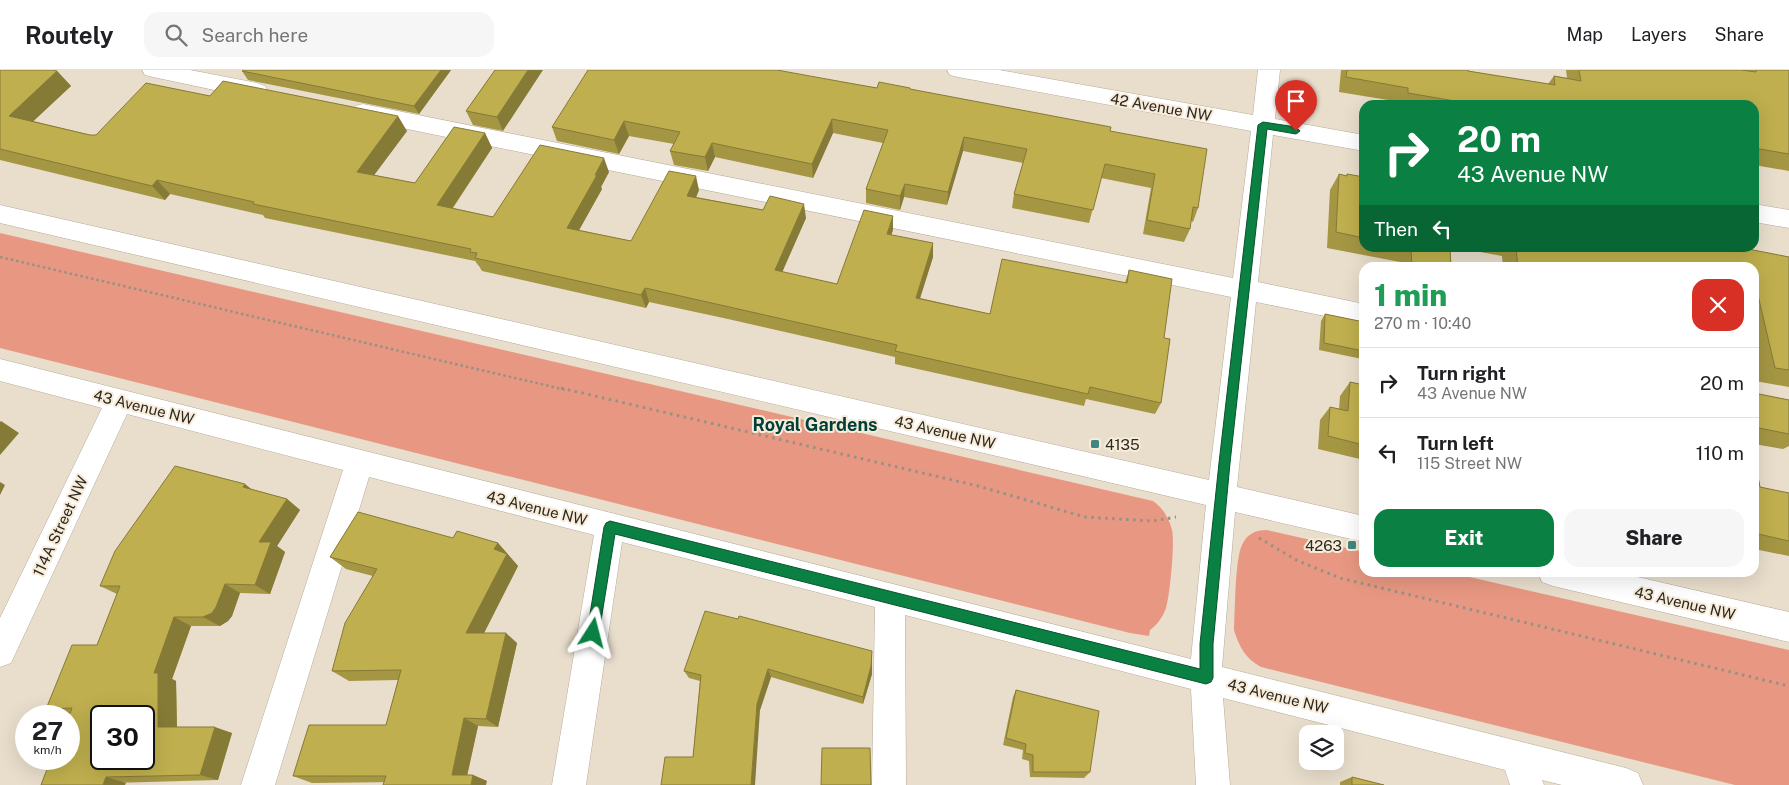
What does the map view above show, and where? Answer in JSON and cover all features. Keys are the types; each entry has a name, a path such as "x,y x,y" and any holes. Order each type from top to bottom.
{"street":[{"path":"153,70 280,95"},
{"name":"42 Avenue NW","path":"958,70 1359,142"},
{"path":"1213,785 1206,678 1207,644 1221,496 1268,70"},
{"path":"338,107 1359,313"},
{"name":"43 Avenue NW","path":"0,214 1359,528"},
{"path":"1759,214 1789,220"},
{"name":"43 Avenue NW","path":"0,370 1206,678 1522,771 1626,785"},
{"name":"114A Street NW","path":"0,652 119,401"},
{"path":"258,785 359,462"},
{"path":"569,785 610,527"},
{"name":"43 Avenue NW","path":"1574,577 1789,627"},
{"path":"889,785 890,596"}],"path":[{"path":"0,257 978,486 1086,517 1153,521 1175,517"},
{"path":"1257,536 1274,548 1309,567 1340,578 1789,686"}],"shaded area":[{"path":"0,233 1153,501 1163,510 1167,517 1173,536 1172,569 1166,608 1160,620 1150,630 1149,636 1130,633 0,348"},
{"path":"1267,530 1359,551 1359,577 1470,577 1789,650 1789,785 1735,785 1261,667 1247,656 1234,630 1240,552 1246,538 1252,533"}],"building":[{"path":"0,70 57,71 9,116 90,135 96,135 146,83 210,96 223,81 398,116 357,172 415,183 454,127 485,133 437,205 493,217 540,145 604,158 595,175 597,175 567,228 631,241 669,171 696,176 687,196 763,210 770,196 804,204 775,270 837,284 864,210 893,216 887,234 933,243 916,298 990,314 1002,259 1127,283 1129,270 1172,279 1164,338 1170,339 1161,403 1090,387 1088,394 895,351 897,345 725,306 645,288 641,295 475,258 477,253 470,252 471,249 253,204 254,202 157,180 152,186 0,149"},
{"path":"441,70 414,106 242,71"},
{"path":"495,70 528,70 497,117 466,111"},
{"path":"588,70 777,70 877,88 879,82 1111,127 1110,131 1207,149 1198,208 1193,207 1190,229 1147,220 1155,174 1105,164 1093,210 1014,194 1027,149 964,137 948,192 905,184 900,196 866,189 888,130 832,119 812,164 712,143 705,157 670,151 680,132 624,121 614,140 552,127"},
{"path":"1347,70 1468,70 1555,85 1554,76 1581,81 1579,70 1741,70 1756,72 1756,70 1789,70 1789,154 1759,149 1759,100 1449,100 1408,93 1408,88 1346,77"},
{"path":"1339,174 1359,176 1359,237 1336,232"},
{"path":"1759,251 1789,257 1789,370 1775,368 1759,300 1759,262 1517,262 1516,252"},
{"path":"1411,252 1450,252 1451,262 1412,262"},
{"path":"1325,314 1359,321 1359,350 1324,343"},
{"path":"1350,382 1359,384 1359,444 1328,436 1330,407 1348,411"},
{"path":"1759,394 1789,400 1789,434 1759,428"},
{"path":"175,466 245,484 243,487 287,499 259,542 271,542 255,585 225,584 212,613 203,617 174,617 154,673 158,673 158,727 215,727 200,775 106,777 103,785 41,785 47,770 80,770 80,705 48,705 72,645 97,645 120,586 100,586 115,551"},
{"path":"1759,482 1760,487 1789,493 1789,541 1759,534"},
{"path":"358,512 453,538 457,531 498,543 494,549 507,554 466,633 506,633 486,719 464,718 452,775 473,775 471,785 383,785 386,776 293,776 309,725 386,725 401,670 332,671 345,623 377,569 330,557"},
{"path":"705,611 738,619 739,616 872,651 871,666 863,697 768,669 757,704 751,785 661,785 665,757 693,757 701,675 684,671"},
{"path":"1016,690 1099,711 1090,772 1033,772 1033,755 1025,753 1026,744 1006,738"},
{"path":"822,748 870,748 871,785 821,785"},
{"path":"1352,777 1384,785 1352,785"}],"place":[{"name":"4135","path":"1095,444"},
{"name":"4263","path":"1352,545"}],"district":[{"name":"Royal Gardens","path":"815,424"}],"route":[{"path":"593,633 610,527 890,596 1206,678 1207,644 1224,463 1263,125 1296,131"}]}
